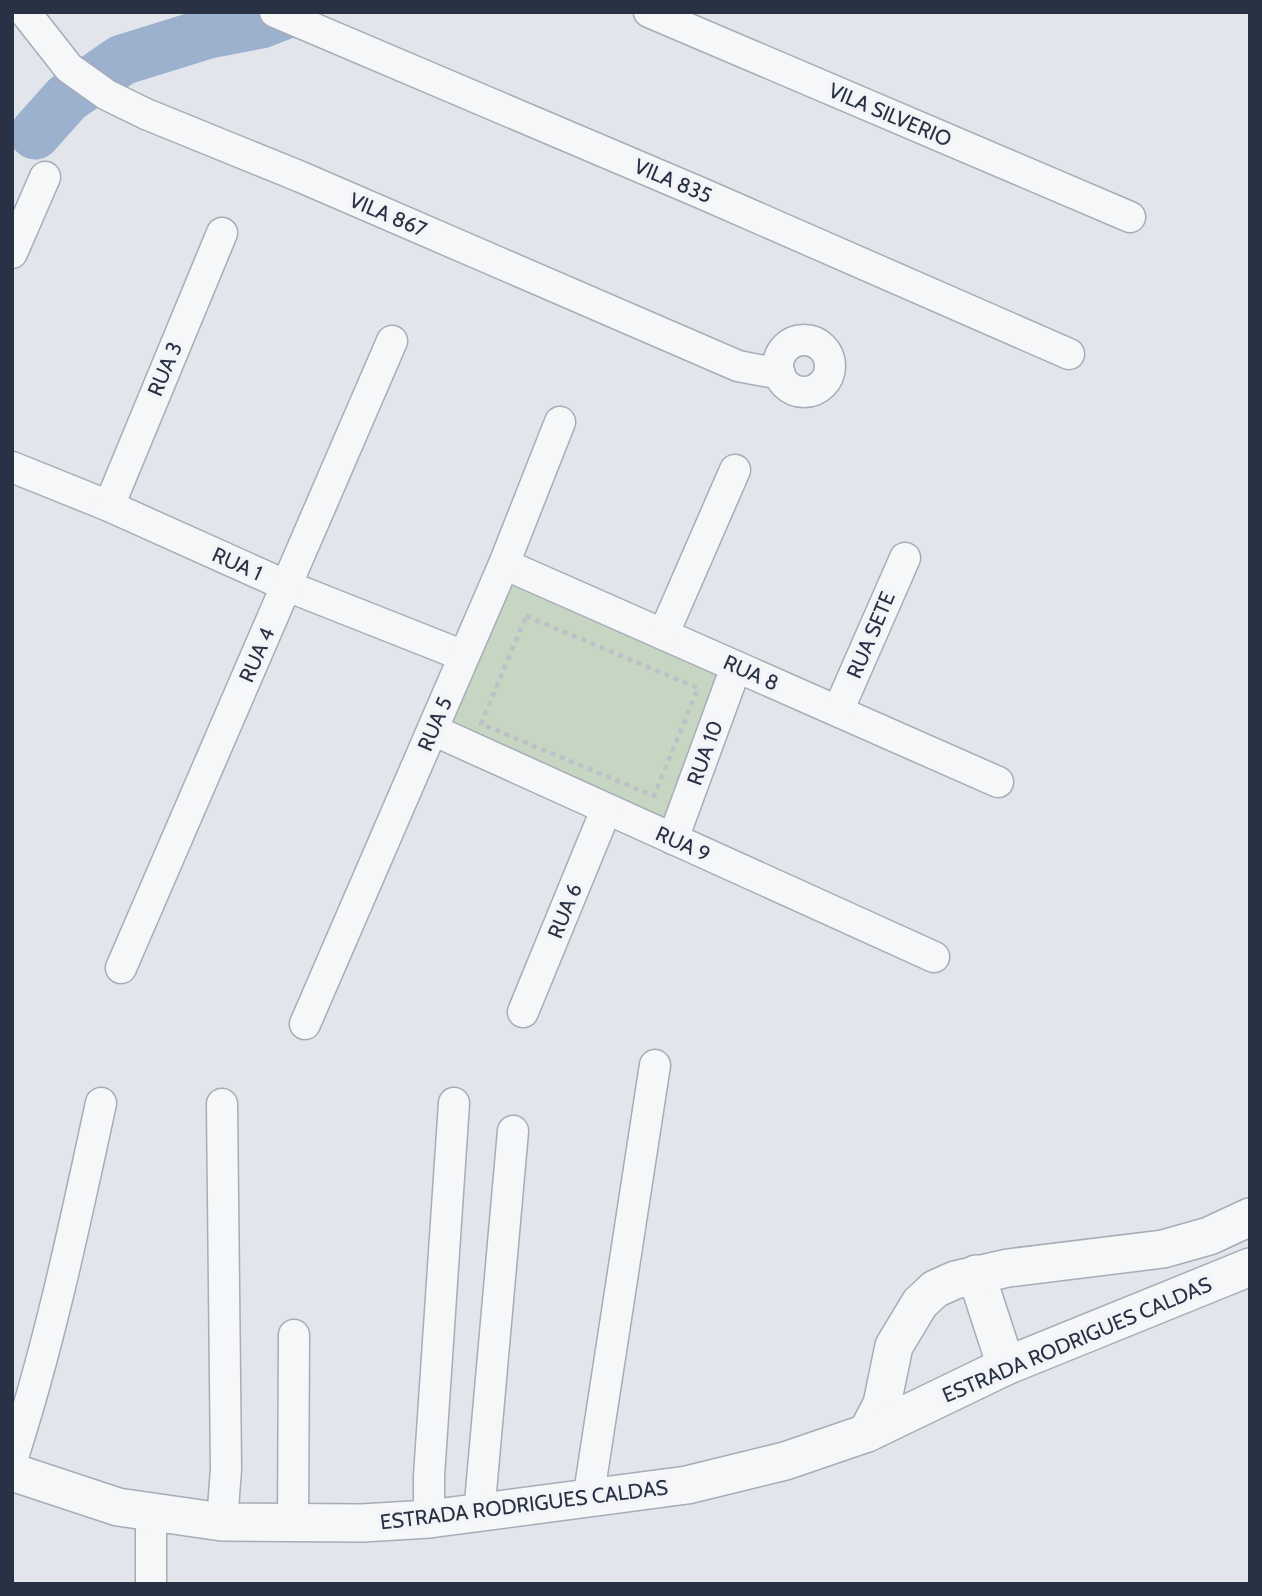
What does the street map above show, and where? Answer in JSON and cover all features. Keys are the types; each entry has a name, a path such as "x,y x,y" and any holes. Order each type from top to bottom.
{"street":[{"name":"VILA 867","path":"25,12 69,68 107,95 146,114 301,177 738,366 779,374"},
{"name":"VILA 835","path":"275,12 701,193 1069,354"},
{"name":"VILA SILVERIO","path":"649,12 1130,217"},
{"path":"12,253 45,177"},
{"name":"RUA 3","path":"108,506 222,233"},
{"name":"RUA 4","path":"121,968 392,341"},
{"name":"RUA 5","path":"305,1024 505,564 560,422"},
{"name":"RUA 1","path":"12,467 108,506 287,586 464,656"},
{"path":"664,633 735,470"},
{"name":"RUA SETE","path":"838,711 905,558"},
{"name":"RUA 8","path":"505,564 998,782"},
{"name":"RUA 10","path":"673,839 736,667"},
{"name":"RUA 9","path":"433,730 934,957"},
{"name":"RUA 6","path":"523,1012 606,810"},
{"path":"588,1500 655,1065"},
{"path":"12,1460 27,1415 102,1103"},
{"path":"429,1519 429,1476 454,1103"},
{"path":"222,1104 226,1469 222,1522"},
{"path":"480,1514 513,1131"},
{"path":"867,1433 882,1404 894,1346 906,1322 935,1289 976,1274 1055,1261 1163,1249 1209,1236 1250,1217"},
{"name":"ESTRADA RODRIGUES CALDAS","path":"12,1472 118,1507 222,1522 362,1523 429,1519 588,1500 714,1479 785,1461 867,1433 1006,1366 1249,1268"},
{"path":"976,1274 1006,1366"},
{"path":"293,1522 294,1335"},
{"path":"151,1513 151,1584"}],"path":[{"path":"526,616 698,688 654,796 481,724 526,616"}],"green space":[{"path":"508,576 719,674 666,819 449,720"}],"waterway":[{"path":"35,134 67,98 122,60 209,33 261,23 289,12"}]}
